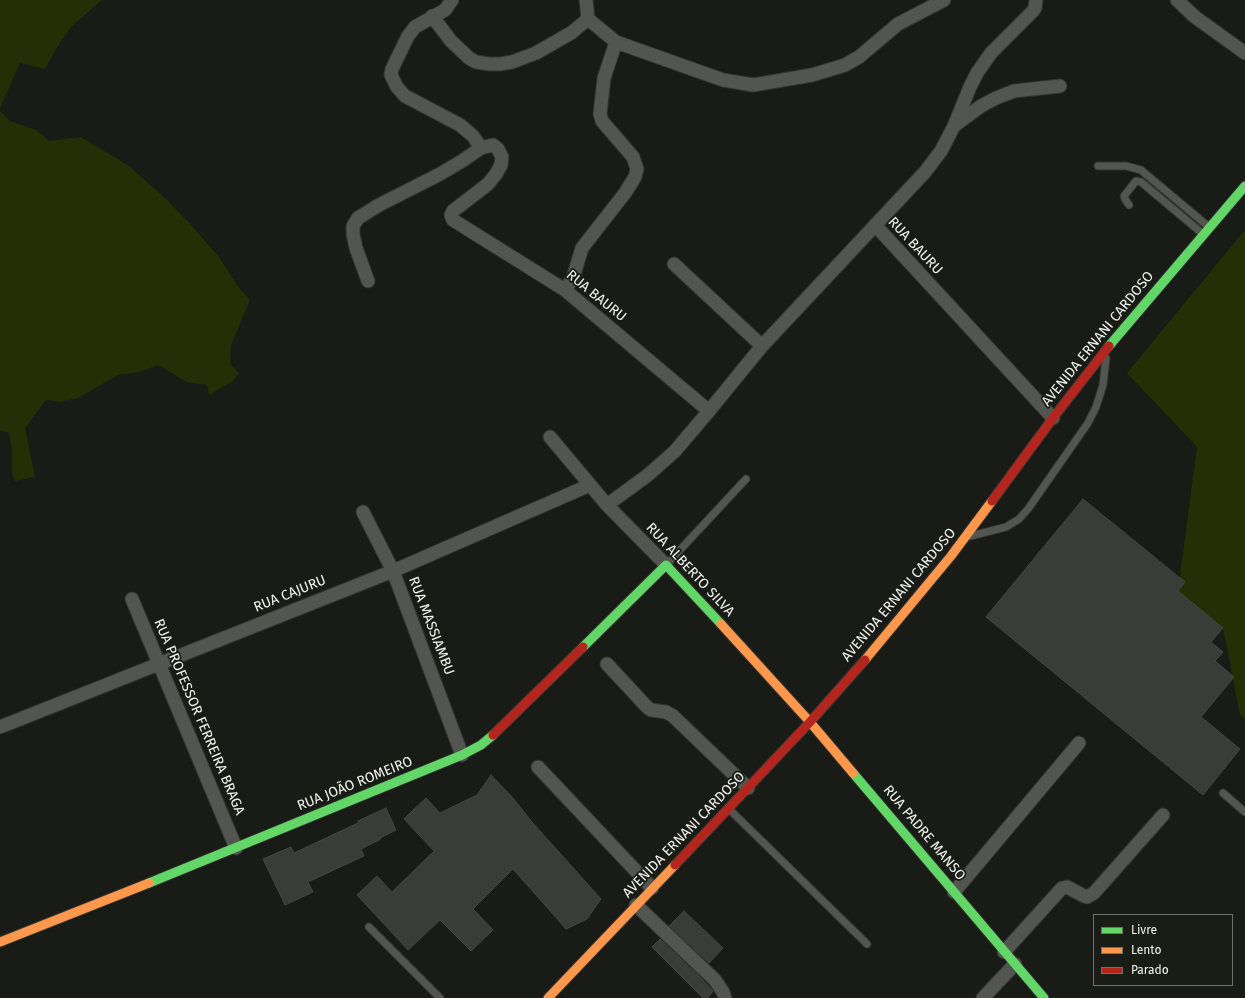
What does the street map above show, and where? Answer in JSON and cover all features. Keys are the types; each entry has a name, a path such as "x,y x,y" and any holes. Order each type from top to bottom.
{"street":[{"path":"368,281 356,248 353,234 353,226 358,218 379,205 440,174 481,148 467,130 405,96 392,80 391,75 392,69 408,36 415,27 445,10 452,0"},
{"path":"586,0 588,20 616,42 723,80 753,85 812,75 844,65 859,57 898,24 944,0"},
{"path":"875,225 912,186 941,151 954,126 970,87 984,62 1006,37 1033,11 1036,0"},
{"path":"1177,0 1195,17 1245,53"},
{"path":"432,16 451,41 465,54 476,62 489,64 512,62 536,53 556,43 588,20"},
{"path":"566,290 574,278 582,248 625,193 635,177 637,169 633,157 602,121 600,114 603,82 616,42"},
{"path":"954,126 981,106 1014,91 1060,86"},
{"name":"RUA BAURU","path":"481,148 491,145 495,146 502,156 501,165 493,178 452,211 451,215 453,220 566,290 709,411"},
{"name":"AVENIDA ERNANI CARDOSO","path":"548,998 810,722 903,614 965,538 1053,418 1107,348 1245,186"},
{"name":"RUA BAURU","path":"607,505 662,463 709,411 762,346 875,225 1053,418"},
{"path":"674,264 762,346"},
{"name":"RUA ALBERTO SILVA","path":"550,437 607,505 666,565 810,722"},
{"name":"RUA CAJURU","path":"0,727 393,571 590,485"},
{"name":"RUA MASSIAMBU","path":"363,512 393,571 462,755"},
{"name":"RUA JOÃO ROMEIRO","path":"0,942 236,848 462,755 481,745 666,565"},
{"name":"RUA PROFESSOR FERREIRA BRAGA","path":"132,599 236,848"},
{"path":"607,664 647,707 651,710 666,712 673,716 748,788"},
{"name":"RUA PADRE MANSO","path":"810,722 1044,998"},
{"path":"954,892 1079,743"},
{"path":"538,767 652,888"},
{"path":"1004,952 1062,888 1067,887 1087,897 1094,893 1163,814"},
{"path":"636,905 715,980 725,998"},
{"path":"983,998 1015,964"}],"lane":[{"path":"1098,166 1126,166 1140,170 1206,230"},
{"path":"1129,204 1124,196 1136,181 1141,182 1206,230"},
{"path":"965,538 1006,527 1019,519 1028,509 1088,423 1096,407 1103,385 1107,348"},
{"path":"666,565 746,479"},
{"path":"1223,793 1245,812"},
{"path":"728,808 867,944"},
{"path":"369,927 440,998"}],"green space":[{"path":"0,0 102,0 71,27 59,44 45,69 20,63 0,108"},
{"path":"0,111 10,121 36,130 49,141 81,137 129,166 167,200 191,225 219,257 239,288 250,300 231,345 230,364 239,373 233,381 209,395 207,385 187,382 158,365 140,372 118,375 78,398 60,402 46,400 25,428 35,477 15,481 12,474 12,450 9,433 0,430"},
{"path":"1244,231 1245,719 1240,715 1223,628 1178,591 1197,447 1127,373"}],"building":[{"path":"1083,499 1185,582 1178,591 1223,628 1211,642 1223,652 1215,661 1234,677 1201,717 1240,749 1203,795 986,617"},
{"path":"491,775 601,899 587,919 566,929 513,869 473,909 493,930 471,951 440,920 408,950 357,895 377,876 392,892 434,851 404,819 426,798 440,813 477,795"},
{"path":"386,808 396,830 361,849 364,856 308,882 313,892 285,905 263,859 291,847 294,853"},
{"path":"684,911 723,948 709,963 669,926"},
{"path":"660,939 713,991 708,998 703,998 652,947"}],"traffic: fast":[{"path":"1109,346 1245,186"},
{"path":"583,647 666,565 721,624"},
{"path":"149,883 462,755 481,745 493,735"},
{"path":"853,773 1044,998"}],"traffic: slow":[{"path":"865,660 951,556 992,501"},
{"path":"721,624 810,722 853,773"},
{"path":"548,998 675,865"},
{"path":"0,942 149,883"}],"traffic: jam":[{"path":"992,501 1053,418 1109,346"},
{"path":"493,735 583,647"},
{"path":"675,865 810,722 865,660"}]}
